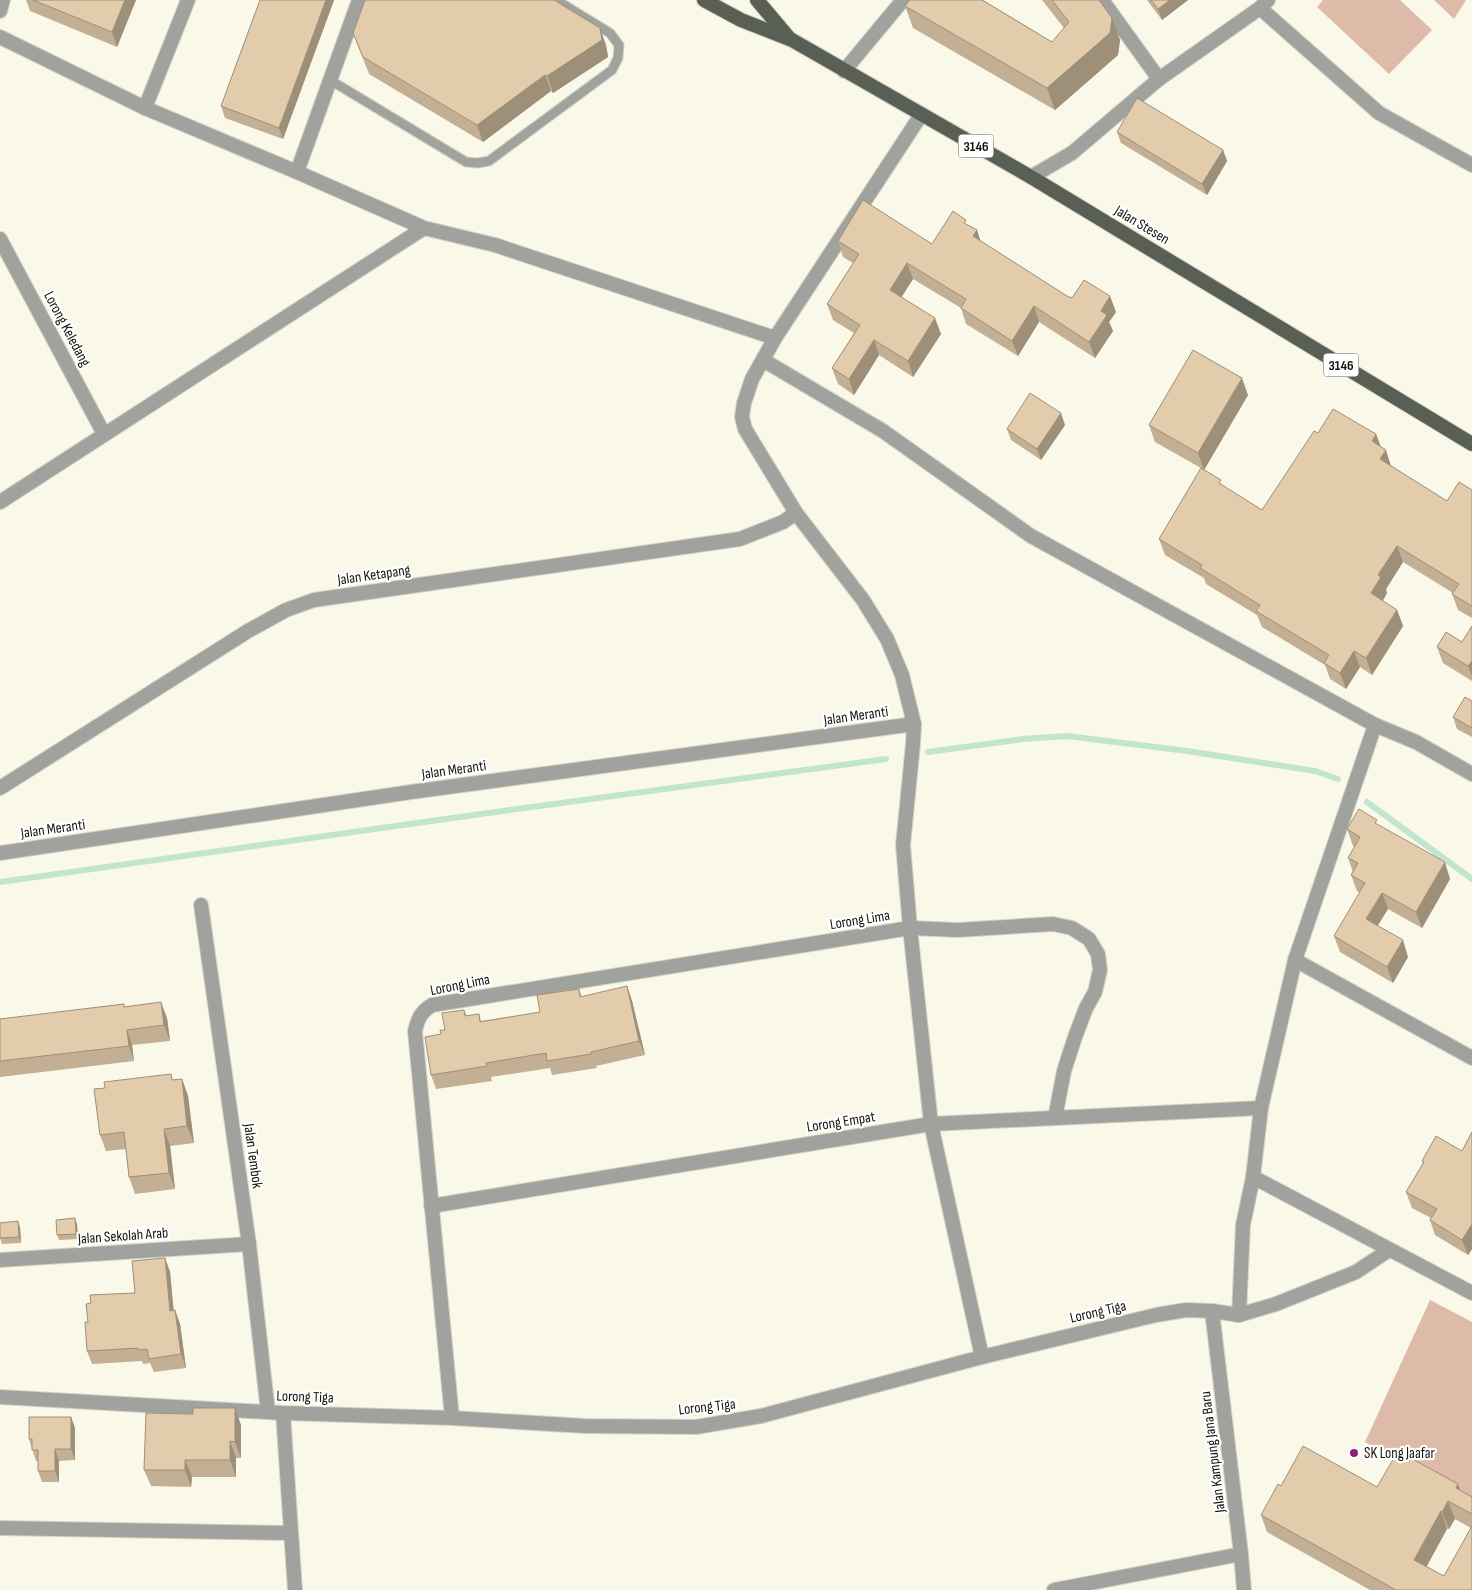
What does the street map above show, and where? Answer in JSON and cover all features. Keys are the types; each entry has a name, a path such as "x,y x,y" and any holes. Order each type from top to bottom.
{"main road":[{"name":"3146","path":"704,0 741,20 792,40"},
{"name":"3146","path":"757,0 792,40"},
{"name":"Jalan Stesen","path":"792,40 1031,177 1472,444"}],"street":[{"path":"0,10 3,0"},
{"path":"145,108 188,0"},
{"path":"297,172 359,0"},
{"path":"844,70 903,0"},
{"path":"1102,0 1159,79"},
{"path":"1031,177 1072,153 1159,79 1264,4 1379,113 1472,164"},
{"path":"0,37 145,108 424,228 495,245 775,338"},
{"path":"921,115 775,338 752,379 744,403 742,417 745,429 796,513 862,600 887,639 902,675 914,724 903,846 931,1124 982,1357"},
{"path":"0,502 424,228"},
{"name":"Lorong Keledang","path":"0,239 104,434"},
{"path":"762,360 883,431 1031,536 1375,725 1416,742 1472,774"},
{"name":"Jalan Ketapang","path":"0,788 240,637 286,610 314,600 740,539 783,522 796,513"},
{"name":"Jalan Meranti","path":"0,853 411,792 914,724"},
{"path":"1239,1315 1243,1225 1253,1177 1261,1108 1295,960 1375,725"},
{"name":"Jalan Tembok","path":"201,905 249,1244 268,1412"},
{"name":"Lorong Lima","path":"452,1418 415,1031 422,1011 432,1005 910,928 958,930 1053,924 1072,928 1089,939 1098,954 1100,970 1095,992 1086,1008 1064,1071 1055,1118"},
{"path":"1295,960 1472,1058"},
{"name":"Lorong Empat","path":"431,1206 931,1124 1261,1108"},
{"path":"1253,1177 1472,1293"},
{"name":"Jalan Sekolah Arab","path":"0,1260 249,1244"},
{"name":"Lorong Tiga","path":"0,1398 283,1414 452,1418 585,1426 696,1427 761,1416 982,1357 1156,1315 1186,1310 1239,1315 1276,1304 1356,1272 1389,1250"},
{"name":"Jalan Kampung Jana Baru","path":"1212,1311 1242,1554 1244,1590"},
{"path":"283,1414 295,1590"},
{"path":"0,1528 290,1533"},
{"path":"1054,1590 1242,1554"}],"lane":[{"path":"330,80 466,162 478,164 489,160 612,70 618,58 619,45 610,33 556,0"}],"shaded area":[{"path":"1323,0 1400,0 1432,30 1389,74 1317,7"},
{"path":"1434,0 1466,0 1454,19"},
{"path":"1430,1300 1472,1322 1472,1501 1365,1442"}],"building":[{"path":"33,0 125,0 112,32"},
{"path":"260,0 326,0 279,128 221,106"},
{"path":"365,0 554,0 600,28 602,40 547,76 545,75 477,125 363,57 353,33"},
{"path":"910,0 982,0 1052,42 1069,22 1052,0 1099,0 1112,18 1110,33 1047,88 905,6"},
{"path":"1151,0 1170,0 1158,9"},
{"path":"1137,98 1223,150 1202,184 1117,132"},
{"path":"863,200 932,244 953,211 966,220 964,223 977,230 973,236 1067,296 1072,298 1084,280 1110,296 1101,311 1107,315 1089,342 1034,306 1012,341 961,308 966,299 907,263 890,290 935,318 908,361 874,340 849,379 832,368 860,325 827,304 859,254 838,241"},
{"path":"1193,350 1242,378 1198,453 1149,425"},
{"path":"1030,393 1061,413 1037,449 1007,429"},
{"path":"1333,409 1376,434 1372,441 1386,450 1380,459 1447,501 1459,482 1472,490 1472,606 1452,594 1459,584 1397,546 1378,575 1381,577 1371,593 1397,610 1366,658 1354,651 1340,673 1324,663 1329,655 1256,611 1260,605 1200,568 1202,565 1159,539 1201,468 1221,480 1219,483 1262,510 1314,431 1318,433"},
{"path":"1472,626 1472,661 1468,666 1437,647 1446,632 1462,642"},
{"path":"1465,697 1472,701 1472,728 1453,717"},
{"path":"1359,809 1377,820 1375,823 1445,862 1416,912 1382,893 1366,919 1403,940 1387,967 1334,936 1365,883 1351,875 1358,863 1348,858 1360,837 1347,829"},
{"path":"627,986 639,1041 591,1052 591,1054 547,1061 546,1053 486,1063 487,1066 431,1075 425,1037 441,1034 440,1030 445,1030 442,1013 464,1010 465,1016 479,1014 480,1022 540,1012 537,995 579,989 580,997"},
{"path":"161,1002 164,1025 127,1030 129,1046 0,1061 0,1019 124,1004 124,1007"},
{"path":"171,1074 172,1080 182,1079 187,1126 164,1129 169,1173 129,1177 124,1132 100,1135 94,1089 105,1088 104,1082"},
{"path":"1472,1132 1472,1224 1462,1240 1430,1220 1437,1209 1406,1192 1424,1162 1422,1161 1436,1136 1462,1151"},
{"path":"75,1218 76,1234 57,1235 56,1220"},
{"path":"18,1221 19,1237 0,1238 0,1223"},
{"path":"165,1258 170,1311 175,1310 181,1354 149,1359 147,1349 87,1351 85,1322 88,1322 86,1304 91,1303 90,1295 135,1293 132,1261"},
{"path":"193,1408 235,1408 235,1442 230,1441 230,1460 185,1460 185,1470 144,1470 146,1413 193,1414"},
{"path":"29,1417 71,1417 71,1449 55,1449 55,1471 38,1471 38,1450 32,1450 32,1439 29,1439"},
{"path":"1303,1446 1377,1487 1398,1451 1458,1484 1456,1488 1472,1497 1472,1514 1448,1501 1414,1560 1444,1576 1472,1526 1472,1590 1396,1590 1261,1515 1278,1484 1281,1486"}],"waterway":[{"path":"928,752 1023,739 1067,736 1187,751 1315,771 1338,779"},
{"path":"0,882 886,759"},
{"path":"1367,802 1472,879"}],"place":[{"name":"SK Long Jaafar","path":"1354,1453"}]}
